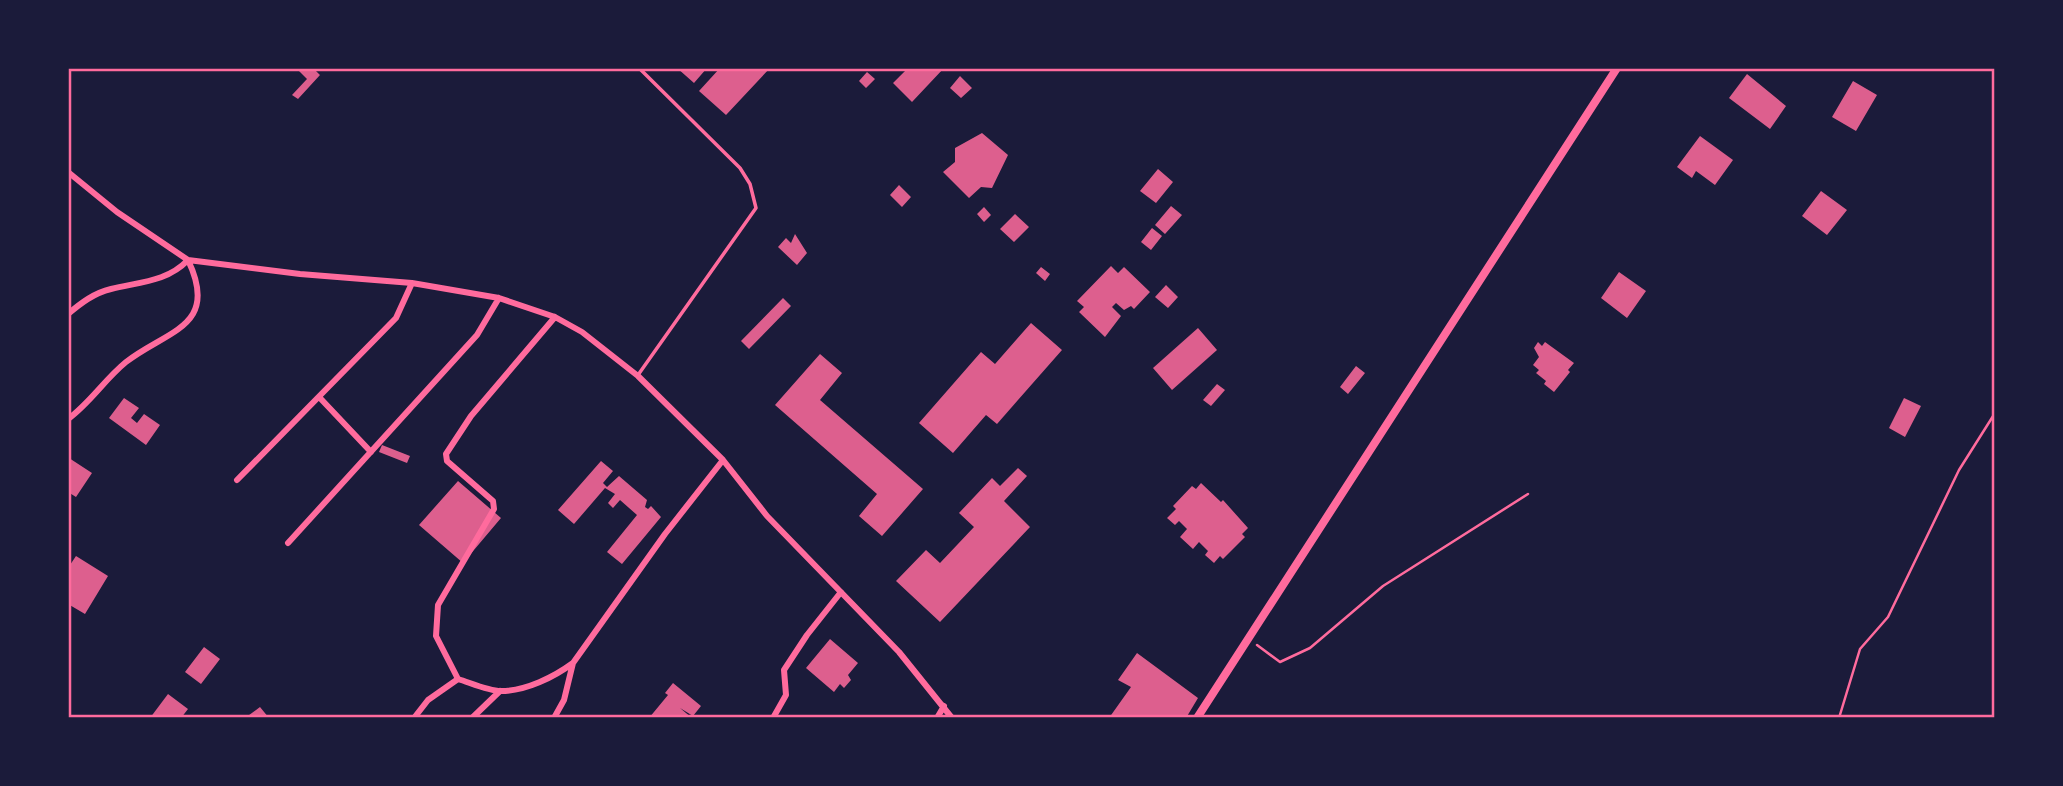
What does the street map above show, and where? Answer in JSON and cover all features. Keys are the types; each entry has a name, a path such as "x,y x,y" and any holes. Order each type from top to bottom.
{"street":[{"path":"1198,718 1617,68"},
{"path":"69,172 117,212 188,260 300,274 412,283 499,298 555,317 582,332 638,376 723,460 767,516 899,652 952,718"},
{"path":"68,314 84,300 110,289 146,283 177,271 188,260"},
{"path":"68,419 124,364 166,340 185,325 195,312 197,278 188,260"},
{"path":"237,480 396,318 412,283"},
{"path":"288,543 477,335 499,298"},
{"path":"555,317 471,416 446,454 447,461 493,500 494,509 438,605 436,636 458,679 500,691 530,686 560,673 573,663 665,534 723,460"},
{"path":"320,398 371,452"},
{"path":"773,718 786,695 784,670 841,592"},
{"path":"554,718 564,700 573,663"},
{"path":"414,718 428,701 458,679"},
{"path":"472,718 500,691"},
{"path":"937,718 944,706"}],"lane":[{"path":"638,376 756,208 750,184 740,168 639,68"}],"path":[{"path":"1839,718 1860,649 1888,617 1959,470 1995,413"},
{"path":"1249,639 1280,662 1310,648 1383,586 1528,494"}],"building":[{"path":"301,68 313,68 320,75 298,99 292,95 307,79 299,71"},
{"path":"677,68 707,68 694,83"},
{"path":"720,68 770,68 726,115 699,91"},
{"path":"908,68 944,68 912,102 893,83"},
{"path":"867,72 875,79 866,88 859,81"},
{"path":"1747,74 1786,106 1770,129 1729,98"},
{"path":"960,76 972,88 961,98 950,88"},
{"path":"1853,81 1877,95 1856,131 1832,117"},
{"path":"982,133 1008,155 992,188 981,187 969,198 943,172 955,162 955,148"},
{"path":"1700,136 1733,160 1715,185 1696,171 1692,178 1677,167"},
{"path":"1158,169 1173,182 1156,203 1140,191"},
{"path":"899,185 911,197 902,207 890,195"},
{"path":"1821,191 1847,210 1827,235 1802,216"},
{"path":"1171,206 1182,215 1165,234 1155,225"},
{"path":"984,207 991,215 984,222 977,214"},
{"path":"1015,214 1029,227 1014,242 1000,229"},
{"path":"1152,228 1162,236 1151,250 1141,242"},
{"path":"795,234 807,253 797,265 778,247 786,238 791,243"},
{"path":"1111,266 1118,273 1124,267 1150,292 1134,309 1131,306 1124,310 1116,303 1112,307 1121,316 1105,337 1079,312 1084,307 1077,301"},
{"path":"1041,267 1050,274 1045,281 1036,273"},
{"path":"1619,272 1646,291 1627,318 1601,298"},
{"path":"1166,285 1178,297 1168,308 1155,297"},
{"path":"783,298 791,306 749,349 741,341"},
{"path":"1031,323 1062,350 997,424 986,415 953,453 919,423 981,352 995,364"},
{"path":"1198,328 1217,350 1172,390 1153,368"},
{"path":"1538,342 1542,346 1545,342 1574,363 1554,392 1544,384 1546,381 1536,373 1539,370 1533,365 1539,357 1534,348"},
{"path":"820,354 842,373 820,400 923,489 882,536 859,516 877,494 775,405"},
{"path":"1356,366 1365,373 1348,394 1340,387"},
{"path":"1217,384 1225,390 1211,406 1203,400"},
{"path":"124,398 139,408 131,418 137,423 144,414 160,425 146,445 109,418"},
{"path":"1904,398 1921,406 1905,437 1889,428"},
{"path":"382,445 410,456 407,463 379,452"},
{"path":"69,458 92,473 76,497 68,492"},
{"path":"601,461 613,471 603,483 607,487 619,476 647,500 645,507 648,509 651,506 661,517 622,564 607,552 637,515 620,500 613,508 608,503 615,494 605,488 574,524 558,510"},
{"path":"1018,468 1027,476 1004,501 1030,527 940,622 896,581 926,550 940,563 974,527 959,513 992,478 1000,486"},
{"path":"458,481 501,518 463,563 419,525"},
{"path":"1201,483 1221,502 1223,500 1248,528 1242,534 1245,537 1223,559 1220,556 1214,563 1205,555 1208,551 1199,542 1193,549 1180,537 1187,529 1179,521 1175,525 1167,518 1176,509 1173,506 1192,486 1196,489"},
{"path":"76,556 108,576 85,614 68,604 68,568"},
{"path":"830,639 858,663 848,675 851,680 844,688 840,684 834,692 806,668"},
{"path":"204,647 220,659 201,684 185,672"},
{"path":"1137,653 1198,698 1186,718 1109,718 1131,687 1118,680"},
{"path":"673,683 701,706 693,716 680,708 692,718 649,718 668,695 665,693"},
{"path":"168,694 188,709 181,718 150,718"},
{"path":"260,707 269,718 245,718"}]}
